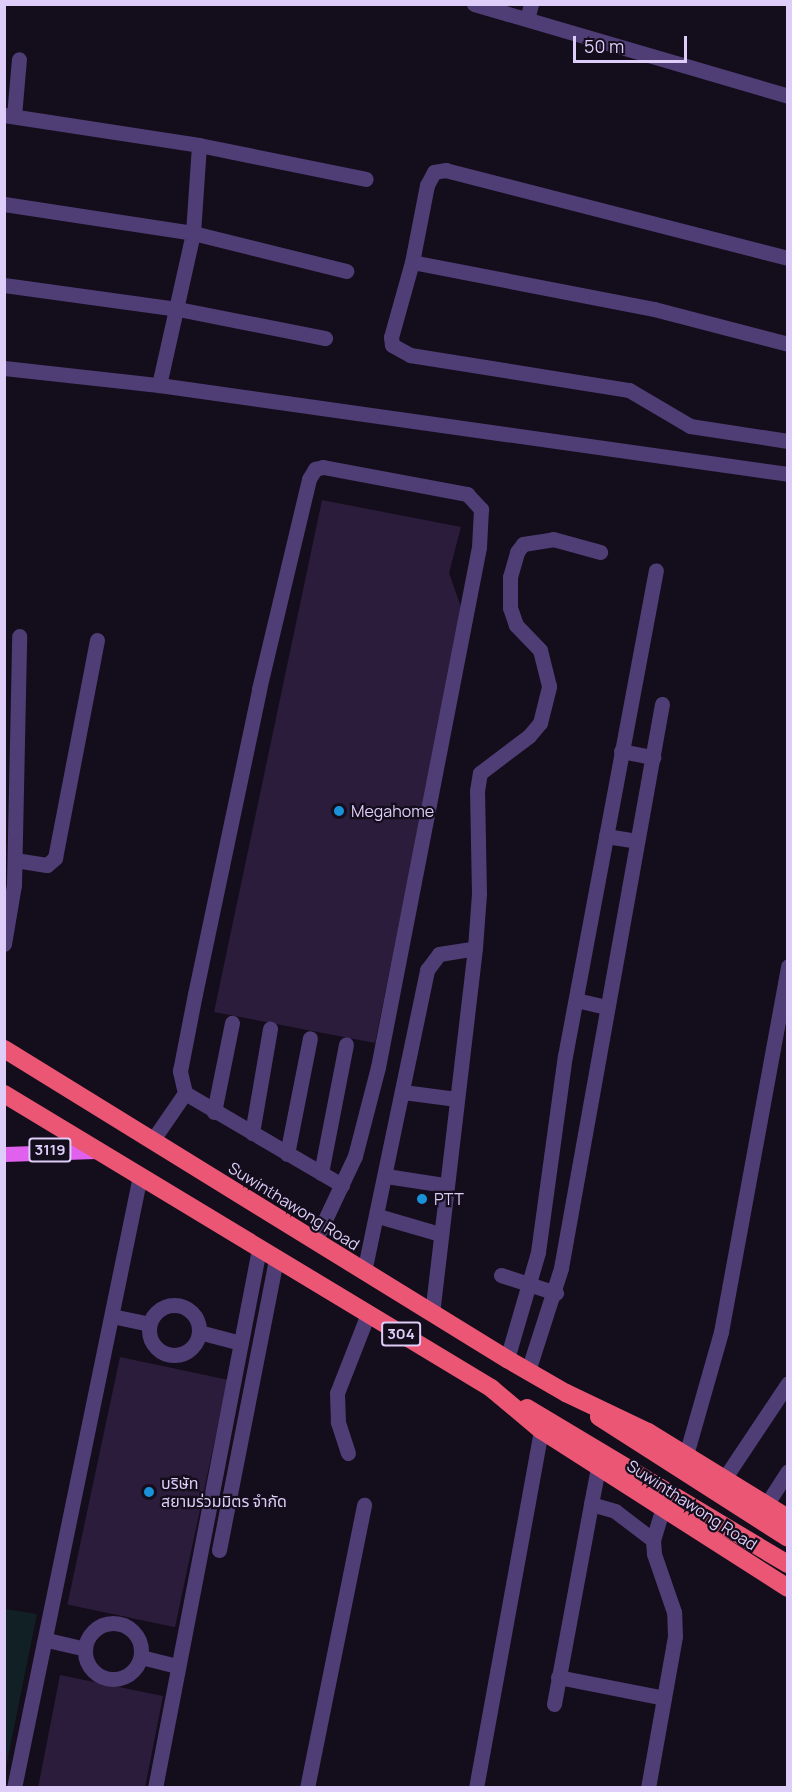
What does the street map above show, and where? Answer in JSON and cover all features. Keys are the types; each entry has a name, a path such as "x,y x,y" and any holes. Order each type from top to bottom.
{"highway":[{"name":"Suwinthawong Road","path":"4,1049 507,1359 566,1393 686,1455 788,1518"},
{"name":"Suwinthawong Road","path":"4,1094 276,1260 659,1485 788,1564"},
{"name":"Suwinthawong Road","path":"491,1388 541,1431 788,1588"},
{"name":"Suwinthawong Road","path":"566,1393 670,1465 788,1538"}],"main road":[{"name":"3119","path":"4,1154 26,1150 96,1151"}],"street":[{"path":"474,4 529,12 788,96"},
{"path":"19,59 9,115 199,145 366,179"},
{"path":"159,385 178,309 193,233 199,145"},
{"path":"788,258 446,170 434,172 427,185 412,262 391,337 399,351 629,390 690,426 788,441"},
{"path":"4,204 193,233 346,271"},
{"path":"412,262 654,309 788,344"},
{"path":"4,285 178,309 326,338"},
{"path":"4,368 159,385 788,474"},
{"path":"315,1241 342,1185 362,1133 378,1067 450,713 479,547 481,509 467,494 323,467 315,469 309,479 259,689 180,1071 185,1093 342,1185"},
{"path":"432,1313 445,1185 475,948 479,894 477,791 480,773 529,736 540,723 549,686 540,650 516,625 510,608 510,578 517,552 523,544 553,539 600,552"},
{"path":"507,1359 530,1283 576,1000 656,570"},
{"path":"4,944 11,916 15,860 10,831 19,636"},
{"path":"15,860 47,865 55,858 97,640"},
{"path":"528,1371 556,1293 662,704"},
{"path":"621,750 653,757"},
{"path":"606,836 637,841"},
{"path":"364,1272 378,1216 427,970 439,954 475,948"},
{"path":"686,1455 722,1332 788,966"},
{"path":"576,1000 606,1007"},
{"path":"214,1112 232,1023"},
{"path":"252,1133 270,1029"},
{"path":"287,1154 310,1038"},
{"path":"321,1173 346,1044"},
{"path":"403,1092 457,1099"},
{"path":"152,1141 185,1093"},
{"path":"14,1788 47,1640 140,1176"},
{"path":"386,1176 445,1185"},
{"path":"378,1216 440,1234"},
{"path":"155,1788 259,1249"},
{"path":"219,1550 276,1260"},
{"path":"501,1275 556,1293"},
{"path":"178,1305 192,1312 199,1332 186,1352 170,1355 150,1340 149,1324 163,1306 178,1305"},
{"path":"348,1453 338,1422 337,1393 368,1314"},
{"path":"112,1316 149,1324"},
{"path":"199,1332 241,1343"},
{"path":"724,1479 788,1383"},
{"path":"476,1788 541,1431"},
{"path":"554,1704 598,1467"},
{"path":"766,1505 788,1471"},
{"path":"591,1504 615,1510 653,1540"},
{"path":"307,1788 364,1505"},
{"path":"648,1788 675,1636 674,1612 654,1554 653,1540 662,1510"},
{"path":"114,1623 124,1625 138,1638 141,1657 132,1672 107,1679 92,1670 85,1649 96,1628 114,1623"},
{"path":"47,1640 85,1649"},
{"path":"141,1657 178,1666"},
{"path":"558,1677 664,1698"}],"shaded area":[{"path":"4,1609 37,1614 5,1772"}],"building":[{"name":"Megahome","path":"322,500 461,527 449,573 462,610 375,1043 214,1012"},
{"name":"บริษัท สยามร่วมมิตร จำกัด","path":"120,1357 228,1380 175,1627 67,1604"},
{"path":"60,1675 163,1696 145,1788 38,1788"}],"place":[{"name":"Megahome","path":"339,811"},
{"name":"PTT","path":"422,1199"},
{"name":"บริษัท สยามร่วมมิตร จำกัด","path":"149,1492"}]}
